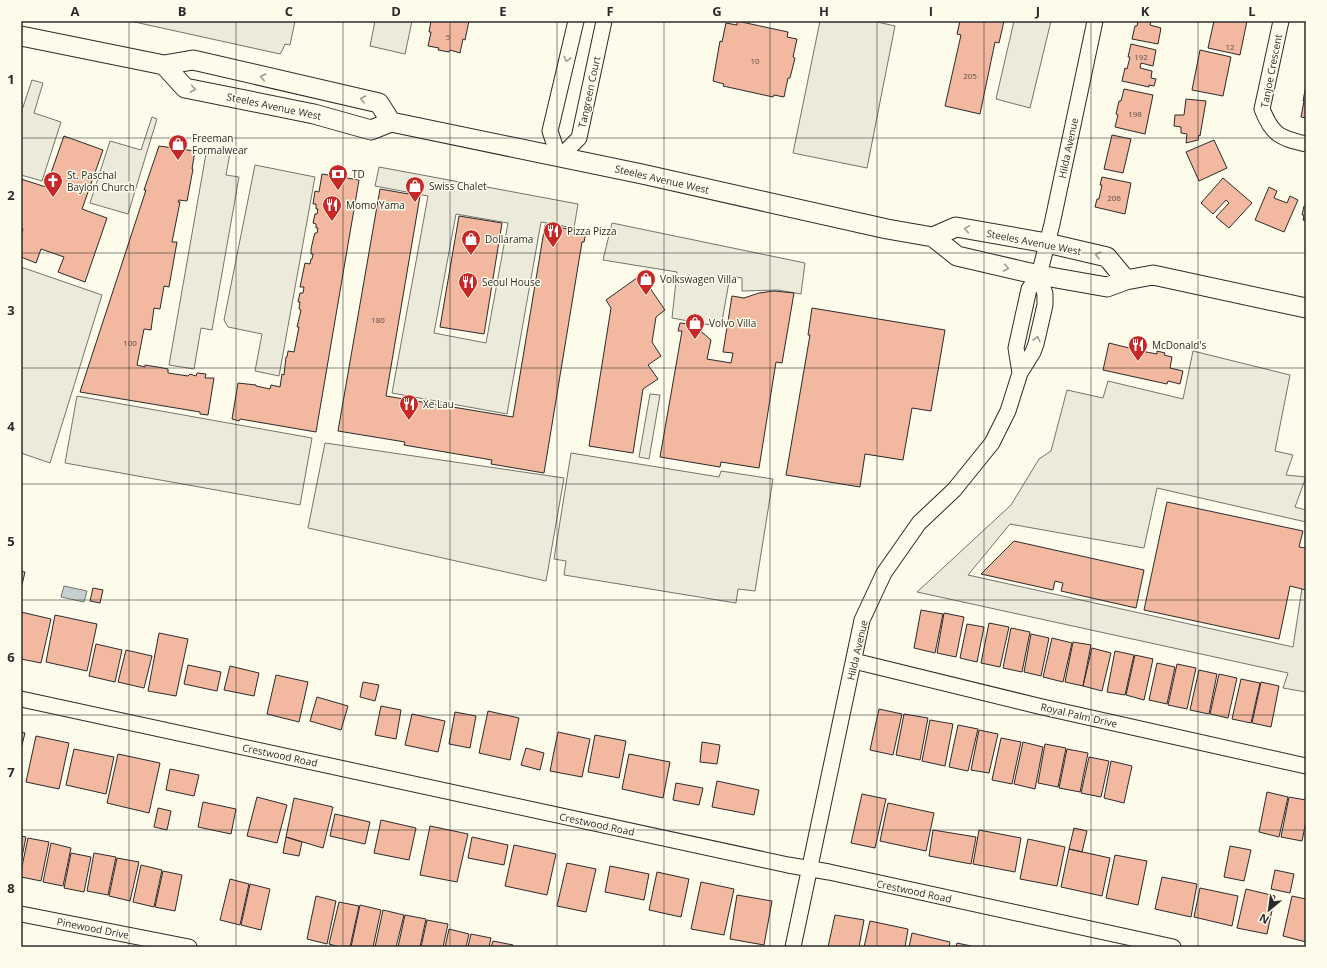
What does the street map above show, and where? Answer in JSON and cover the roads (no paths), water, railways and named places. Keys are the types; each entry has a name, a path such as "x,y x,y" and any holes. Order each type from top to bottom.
{"main road":[{"path":"21,36 164,65 192,60 379,103 391,122"},
{"name":"Steeles Avenue West","path":"164,65 186,88 297,110 370,130 391,122 642,174 880,228 933,237 957,256 1040,275 1107,287 1126,280 1153,275 1306,308"},
{"path":"297,110 301,85"},
{"name":"Steeles Avenue West","path":"933,237 956,227 1047,243 1107,257 1126,280"}],"street":[{"path":"559,158 550,131 576,21"},
{"name":"Tangreen Court","path":"559,158 579,138 604,21"},
{"name":"Hilda Avenue","path":"793,947 862,620 884,573 919,523 954,490 992,443 1008,411 1020,374 1034,352 1045,305 1045,294 1040,275 1095,21"},
{"name":"Tanjoe Crescent","path":"1281,21 1262,109 1266,121 1277,134 1306,144"},
{"name":"Royal Palm Drive","path":"854,661 1038,706 1306,766"},
{"name":"Crestwood Road","path":"21,699 1173,947"},
{"name":"Pinewood Drive","path":"21,914 184,947"}],"place":[{"name":"Freeman Formalwear","path":"178,161"},
{"name":"TD","path":"338,191"},
{"name":"St. Paschal Baylon Church","path":"53,198"},
{"name":"Swiss Chalet","path":"415,203"},
{"name":"Momo Yama","path":"332,222"},
{"name":"Pizza Pizza","path":"553,248"},
{"name":"Dollarama","path":"471,256"},
{"name":"Volkswagen Villa","path":"646,296"},
{"name":"Seoul House","path":"468,299"},
{"name":"Volvo Villa","path":"695,340"},
{"name":"McDonald's","path":"1138,362"},
{"name":"Xe Lau","path":"409,421"}]}
